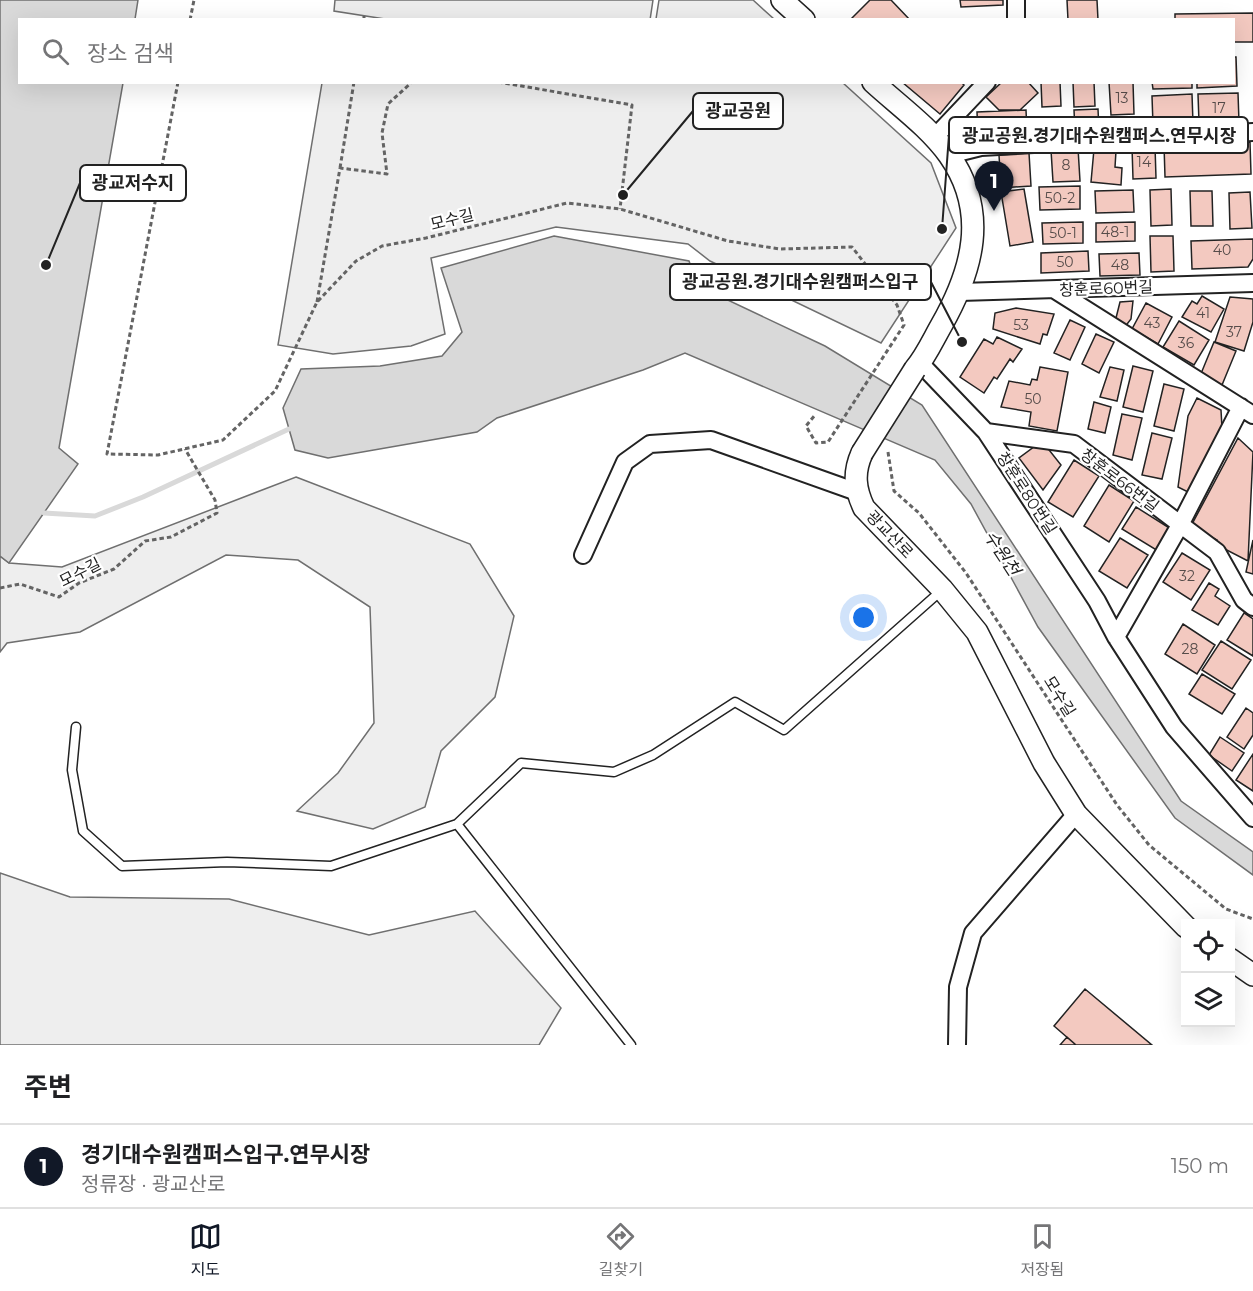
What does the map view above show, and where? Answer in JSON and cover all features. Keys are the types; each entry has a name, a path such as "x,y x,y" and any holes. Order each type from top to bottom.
{"street":[{"path":"782,0 802,18"},
{"path":"1016,0 1016,18"},
{"name":"광교산로","path":"875,84 934,138 949,155 964,183 972,210 972,241 969,266 960,292 918,366 862,453 856,470 857,492 864,508 942,589 977,632 1044,763 1076,814 1181,923"},
{"path":"934,138 985,84"},
{"path":"949,155 981,147 1253,132"},
{"name":"창훈로60번길","path":"960,292 1253,283"},
{"path":"1055,290 1247,411 1116,637"},
{"name":"창훈로80번길","path":"918,366 986,432 1097,601 1116,637 1174,727 1253,818"},
{"name":"창훈로66번길","path":"986,432 1074,444 1217,552 1244,600 1253,606"},
{"path":"583,555 625,462 650,444 711,440 857,492"},
{"path":"957,1045 958,987 973,933 1076,814"},
{"path":"1235,962 1253,975"}],"lane":[{"path":"76,727 72,770 83,831 122,866 226,862 331,866 457,824 521,764 614,772 653,755 735,702 784,730 942,589"},
{"path":"457,824 631,1045"}],"path":[{"path":"190,18 194,0"},
{"path":"178,84 107,454 158,455 186,449"},
{"path":"317,302 354,84"},
{"path":"340,168 387,174 382,134 388,104 410,84"},
{"path":"510,84 632,105 620,209"},
{"name":"모수길","path":"0,588 20,584 59,597 79,583 114,569 145,541 178,534 217,513 215,500 186,449 223,440 275,391 317,302 356,261 382,246 426,238 567,203 620,209 728,241 780,249 852,247 897,305 904,325 828,442 816,443 806,426 815,415"},
{"name":"모수길","path":"888,452 894,491 919,513 966,573 1117,805 1149,845 1226,909 1253,919"}],"shaded area":[{"path":"335,0 653,0 650,18 379,18 334,11"},
{"path":"659,0 753,0 773,18 656,18"},
{"path":"322,84 844,84 931,163 956,228 881,343 710,261 688,244 556,227 431,258 445,334 411,346 333,354 278,345"},
{"path":"296,477 470,544 514,616 495,697 441,751 425,807 373,829 297,811 338,773 374,723 370,607 298,560 226,555 80,632 7,643 0,652 0,556 9,563 62,567"},
{"path":"0,873 70,897 229,899 369,935 475,911 561,1008 539,1045 0,1045"}],"water":[{"path":"0,0 138,0 135,18 18,18 18,84 123,84 59,448 78,464 9,563 0,556"},
{"name":"수원천","path":"554,236 689,261 698,286 825,346 922,405 1181,801 1253,852 1253,875 1175,818 1038,627 971,504 935,460 685,353 643,370 497,418 477,432 328,458 295,450 283,408 301,369 380,366 442,356 462,332 441,268"}],"building":[{"path":"870,0 891,0 908,18 852,18"},
{"path":"960,0 1003,0 1003,5 961,7"},
{"path":"1067,0 1097,0 1098,18 1068,18"},
{"path":"1253,13 1253,42 1235,42 1235,18 1175,18 1175,14"},
{"path":"1236,57 1237,86 1197,88 1197,84 1235,84"},
{"path":"904,84 963,84 940,114"},
{"path":"1000,84 1030,84 1038,93 1020,110 999,110 986,97"},
{"path":"1041,84 1060,84 1061,106 1042,107"},
{"path":"1073,84 1094,84 1095,106 1074,107"},
{"path":"1109,84 1133,84 1134,114 1111,115"},
{"path":"1152,84 1192,84 1192,88 1153,89"},
{"path":"1238,93 1239,122 1199,123 1198,94"},
{"path":"1192,94 1193,123 1153,125 1152,96"},
{"path":"1098,109 1099,130 1075,131 1074,110"},
{"path":"1026,110 1027,132 978,134 977,112"},
{"path":"1250,142 1251,174 1165,177 1164,145"},
{"path":"1155,146 1156,178 1133,179 1132,147"},
{"path":"1078,148 1080,181 1053,182 1051,150"},
{"path":"1094,149 1116,151 1115,167 1122,168 1121,185 1091,182"},
{"path":"1029,153 1031,186 1001,188 999,155"},
{"path":"1080,186 1080,209 1040,210 1039,187"},
{"path":"1024,189 1033,242 1010,246 1001,192"},
{"path":"1171,189 1172,225 1151,226 1150,190"},
{"path":"1133,190 1134,212 1096,213 1095,191"},
{"path":"1190,191 1212,191 1213,226 1191,226"},
{"path":"1250,192 1252,228 1230,229 1229,193"},
{"path":"1083,222 1083,243 1043,244 1042,223"},
{"path":"1135,222 1135,241 1096,242 1096,223"},
{"path":"1150,236 1173,236 1174,271 1151,272"},
{"path":"1253,239 1253,259 1248,267 1192,269 1191,241"},
{"path":"1088,251 1089,271 1041,273 1041,253"},
{"path":"1139,253 1140,275 1100,276 1099,254"},
{"path":"1202,296 1224,309 1211,332 1182,317 1192,301 1197,304"},
{"path":"1230,297 1253,299 1253,322 1244,351 1215,342"},
{"path":"1133,301 1131,319 1124,328 1115,322 1120,302"},
{"path":"1146,303 1172,317 1158,344 1132,329"},
{"path":"1016,308 1054,314 1047,335 1043,334 1040,344 993,329 995,313"},
{"path":"1070,320 1085,327 1070,360 1054,353"},
{"path":"1179,321 1209,340 1194,365 1163,347"},
{"path":"1096,334 1114,342 1099,373 1082,364"},
{"path":"997,337 1022,349 1013,362 1010,359 997,379 994,377 984,393 960,377 984,339 993,344"},
{"path":"1214,342 1236,351 1222,385 1200,376"},
{"path":"1133,366 1153,371 1143,412 1123,407"},
{"path":"1040,367 1068,372 1057,431 1029,426 1031,412 1001,407 1009,381 1030,385 1032,379 1037,380"},
{"path":"1110,367 1124,370 1117,401 1100,397"},
{"path":"1164,384 1184,389 1174,431 1154,426"},
{"path":"1197,398 1221,410 1222,428 1188,492 1178,487 1188,416"},
{"path":"1094,402 1111,407 1105,433 1088,429"},
{"path":"1122,414 1142,418 1132,460 1113,455"},
{"path":"1152,433 1172,438 1162,479 1142,475"},
{"path":"1238,438 1253,452 1248,561 1215,544 1217,540 1191,526"},
{"path":"1042,441 1061,465 1043,490 1019,458"},
{"path":"1074,460 1099,476 1073,517 1048,502"},
{"path":"1109,485 1134,501 1109,542 1084,526"},
{"path":"1136,507 1171,529 1158,551 1122,529"},
{"path":"1120,538 1148,555 1127,588 1099,571"},
{"path":"1253,540 1253,574 1246,572"},
{"path":"1182,553 1210,570 1191,600 1163,582"},
{"path":"1209,583 1219,589 1215,596 1230,606 1218,625 1192,610"},
{"path":"1244,613 1253,619 1253,656 1227,640"},
{"path":"1183,624 1215,645 1197,674 1165,654"},
{"path":"1221,641 1251,660 1232,689 1202,670"},
{"path":"1202,674 1235,694 1222,714 1189,694"},
{"path":"1246,708 1253,713 1253,735 1244,749 1227,737"},
{"path":"1220,737 1244,753 1232,771 1209,755"},
{"path":"1253,754 1253,791 1236,780"},
{"path":"1085,989 1152,1045 1076,1045 1054,1026"},
{"path":"1067,1037 1076,1045 1060,1045"}],"waterway":[{"path":"44,513 95,516 143,497 289,429"}],"place":[{"name":"광교공원","path":"623,195"},
{"name":"경기대수원캠퍼스입구.연무시장","path":"994,211"},
{"name":"광교공원.경기대수원캠퍼스.연무시장","path":"942,229"},
{"name":"광교저수지","path":"46,265"},
{"name":"광교공원.경기대수원캠퍼스입구","path":"962,342"}]}
